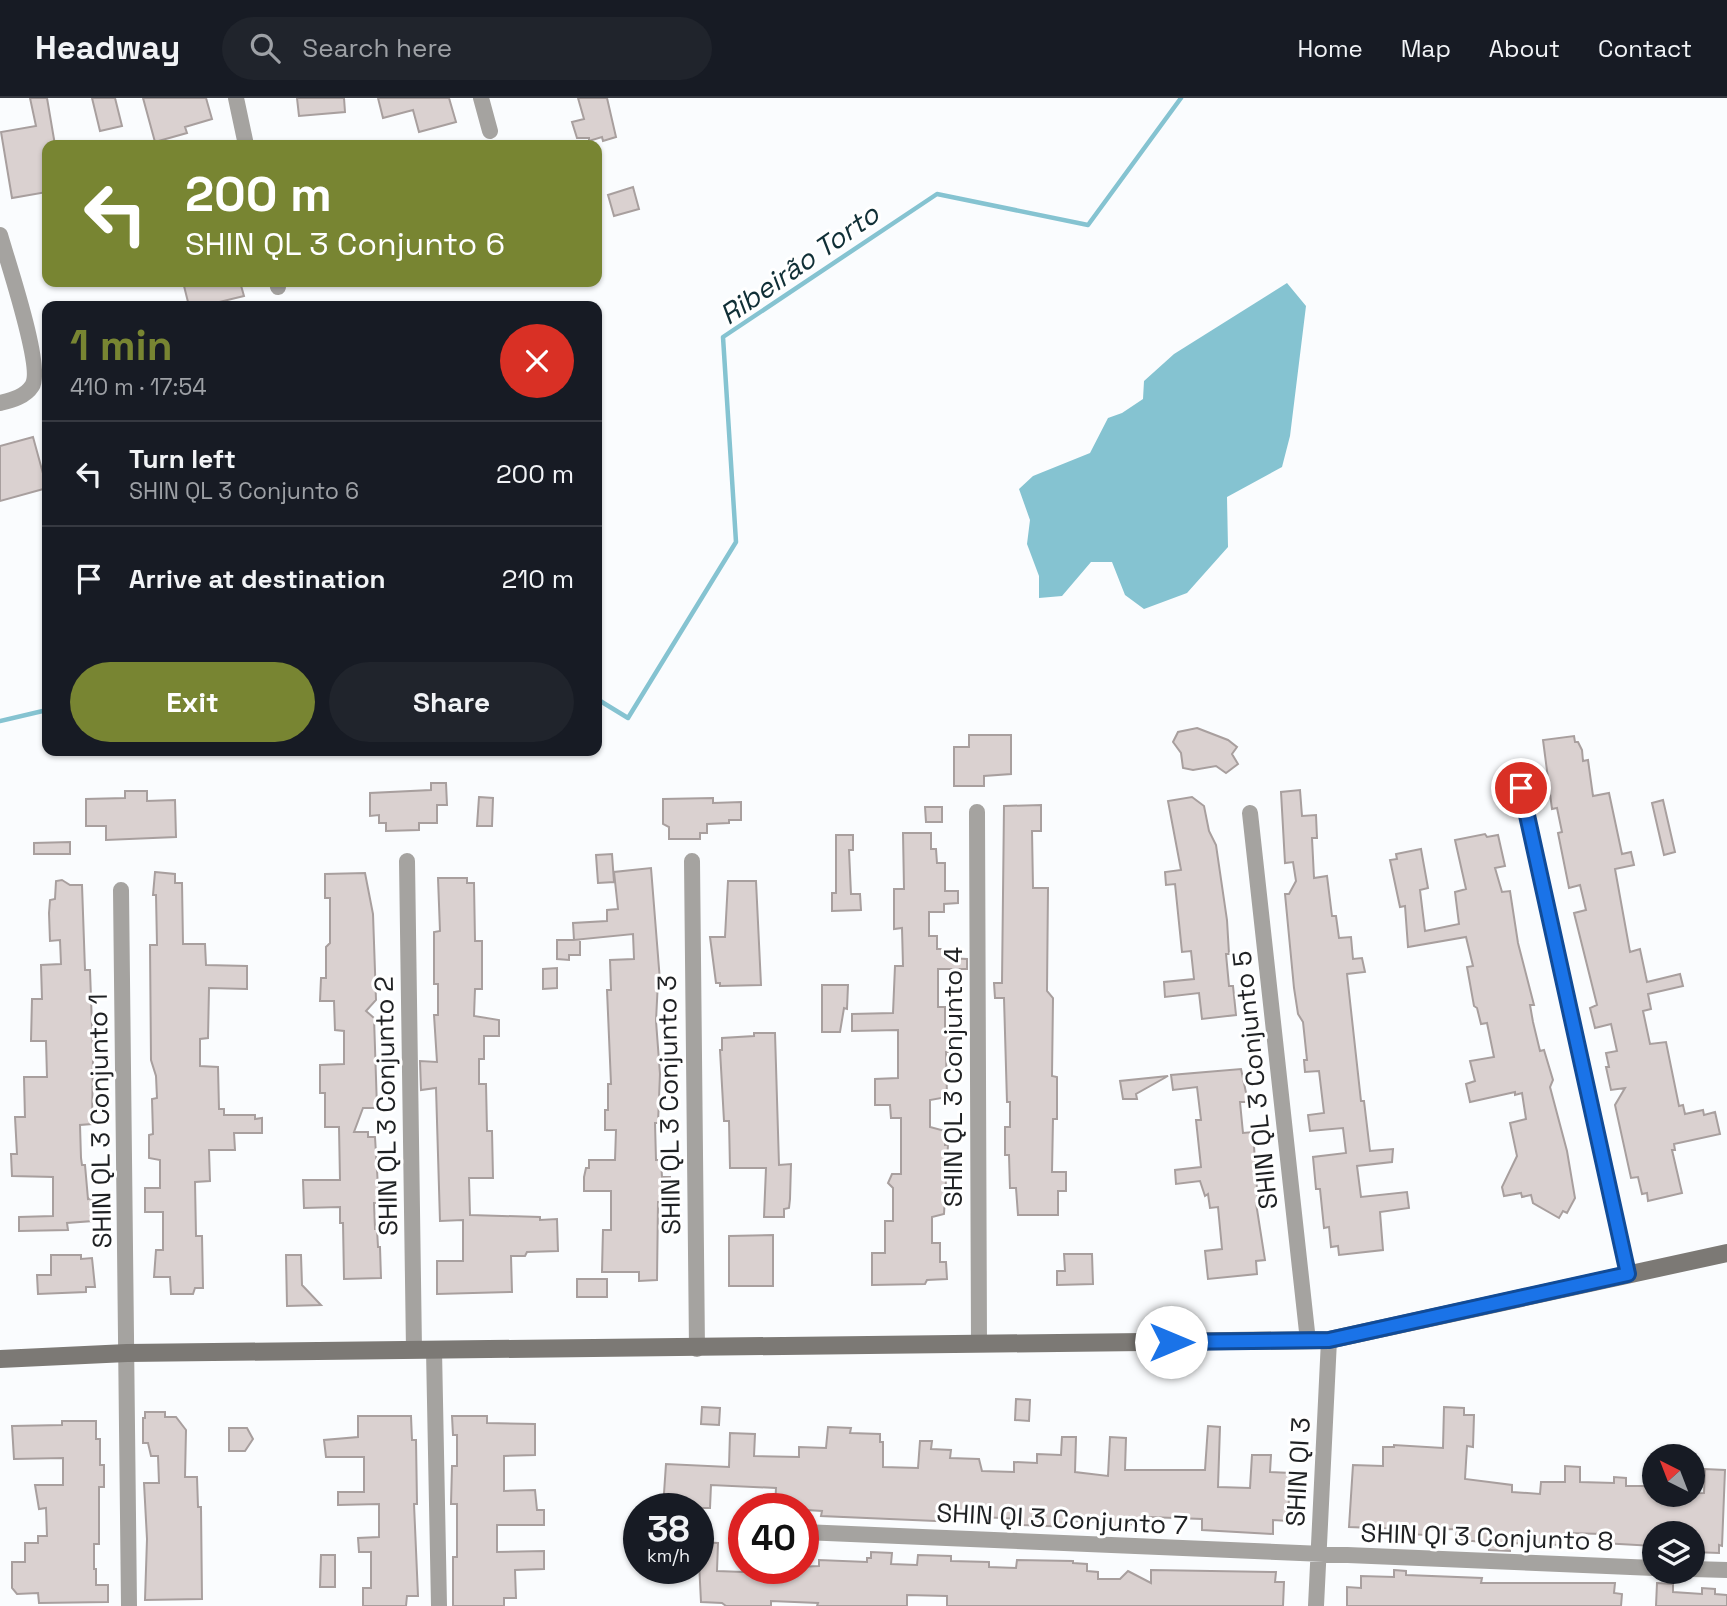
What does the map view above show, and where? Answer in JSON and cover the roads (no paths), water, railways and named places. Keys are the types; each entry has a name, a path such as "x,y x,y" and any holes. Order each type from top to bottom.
{"street":[{"path":"236,98 245,140"},
{"path":"481,98 491,131"},
{"path":"0,236 33,351 36,377 22,397 0,403"},
{"path":"1521,788 1628,1274"},
{"name":"SHIN QL 3 Conjunto 4","path":"977,812 979,1343"},
{"name":"SHIN QL 3 Conjunto 5","path":"1251,813 1308,1341"},
{"name":"SHIN QL 3 Conjunto 2","path":"407,861 414,1350"},
{"name":"SHIN QL 3 Conjunto 3","path":"692,861 697,1349"},
{"name":"SHIN QL 3 Conjunto 1","path":"121,890 129,1606"},
{"path":"1,1358 127,1353 697,1349 1329,1340 1727,1253"},
{"name":"SHIN QI 3","path":"1317,1606 1329,1340"},
{"path":"434,1350 439,1606"},
{"name":"SHIN QI 3 Conjunto 7","path":"819,1533 1318,1555"},
{"name":"SHIN QI 3 Conjunto 8","path":"1318,1555 1642,1568"},
{"path":"1705,1569 1727,1570"}],"water":[{"path":"1287,283 1306,306 1290,436 1282,467 1227,497 1228,547 1187,593 1144,609 1125,595 1112,562 1091,562 1062,596 1039,598 1039,576 1027,544 1030,520 1019,489 1033,476 1090,453 1108,418 1122,413 1143,399 1144,381 1174,354"}],"waterway":[{"name":"Ribeirão Torto","path":"602,702 628,718 736,542 723,337 937,194 1088,225 1181,98"},
{"name":"Ribeirão Torto","path":"0,721 42,711"}]}
